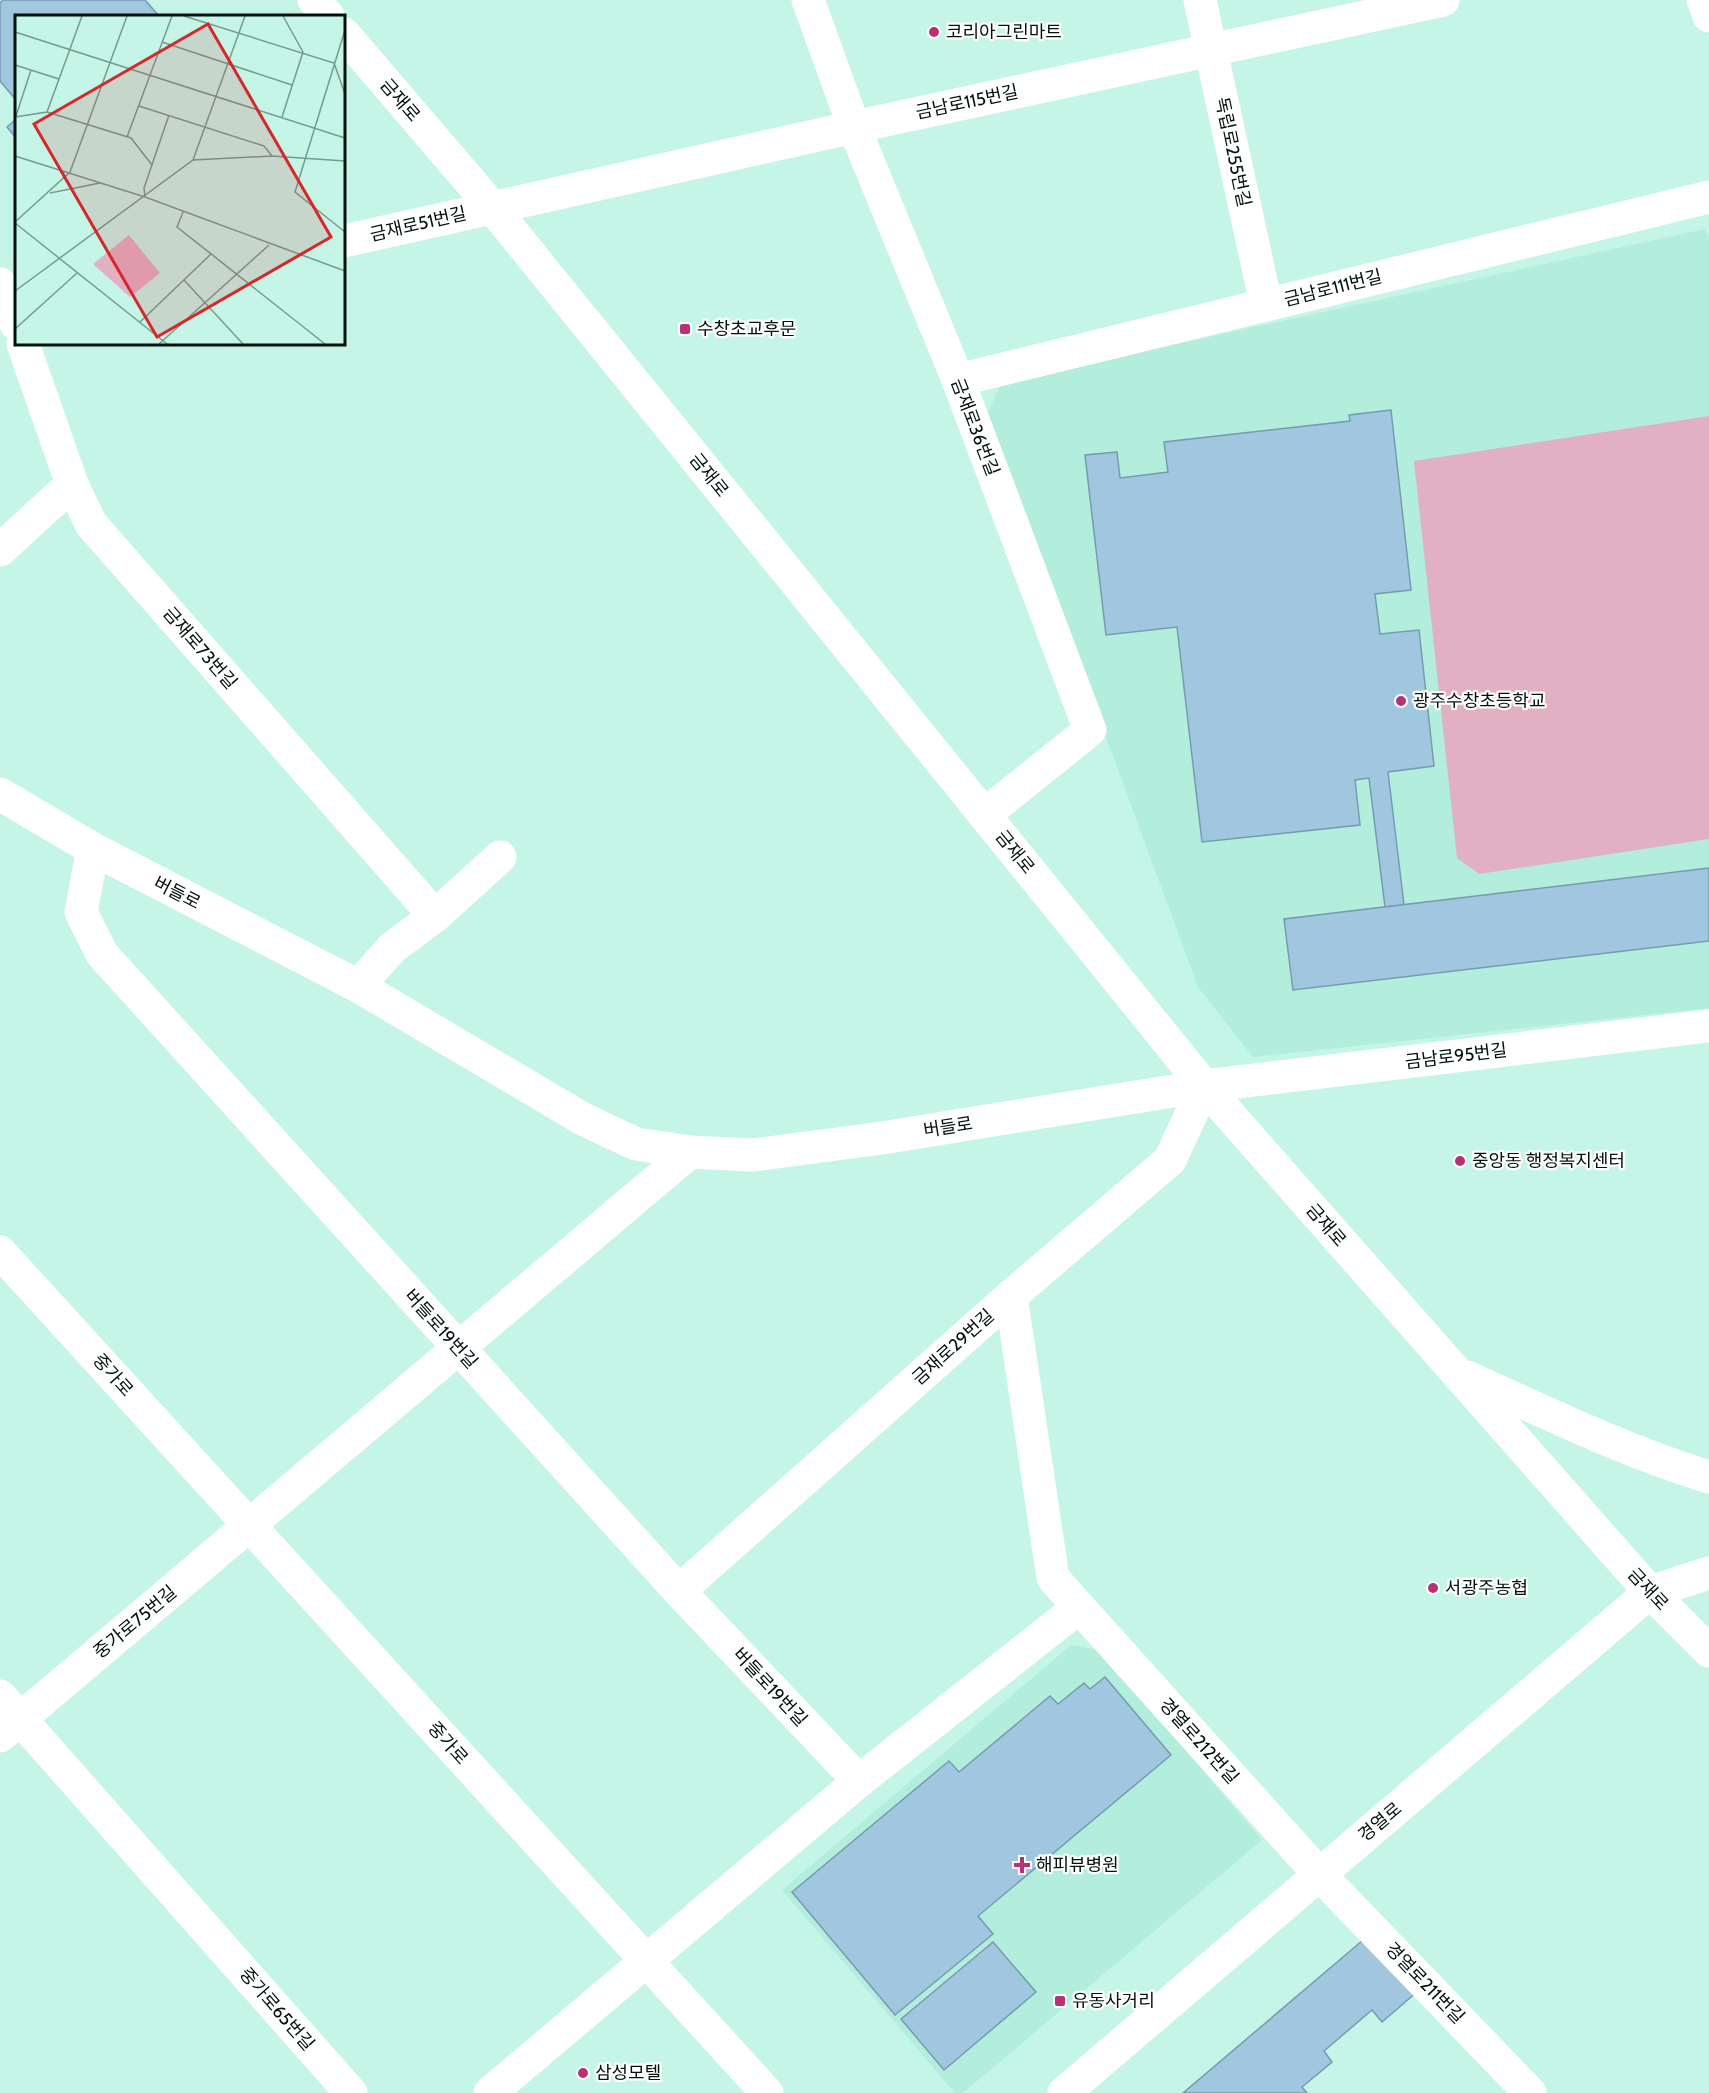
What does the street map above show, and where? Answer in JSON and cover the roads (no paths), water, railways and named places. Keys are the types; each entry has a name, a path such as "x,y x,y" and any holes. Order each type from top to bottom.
{"street":[{"path":"314,0 327,15"},
{"name":"금재로36번길","path":"808,0 854,127 958,380 1090,730 984,814"},
{"name":"독립로255번길","path":"1200,0 1266,304"},
{"name":"금남로115번길","path":"492,207 1443,0"},
{"path":"1702,0 1709,16"},
{"name":"금재로","path":"345,35 492,207 1204,1086 1650,1592 1709,1651"},
{"name":"금남로111번길","path":"958,380 1709,197"},
{"name":"금재로51번길","path":"345,241 492,207"},
{"name":"금재로73번길","path":"0,284 14,326"},
{"name":"금재로73번길","path":"21,345 72,484 91,524 435,916"},
{"path":"0,550 72,484"},
{"name":"버들로","path":"0,794 93,849 358,986 583,1119 636,1144 690,1152 753,1155 882,1138 1204,1086"},
{"name":"버들로19번길","path":"93,849 81,912 102,954 679,1591 860,1781"},
{"path":"358,986 392,948 435,916 500,857"},
{"name":"금남로95번길","path":"1204,1086 1709,1026"},
{"name":"금재로29번길","path":"679,1591 1011,1296 1170,1160 1204,1086"},
{"path":"249,1525 690,1152"},
{"name":"중가로","path":"0,1252 767,2093"},
{"name":"경열로212번길","path":"1011,1296 1053,1578 1319,1874"},
{"path":"1455,1371 1581,1429 1665,1464 1709,1477"},
{"name":"중가로75번길","path":"202,1925 7,1717 249,1525"},
{"name":"경열로","path":"1064,2093 1650,1592 1709,1573"},
{"path":"490,2093 860,1781 1078,1608"},
{"name":"경열로211번길","path":"1319,1874 1530,2093"},
{"name":"중가로65번길","path":"202,1925 351,2093"}],"place":[{"name":"코리아그린마트","path":"934,32"},
{"name":"수창초교후문","path":"685,329"},
{"name":"광주수창초등학교","path":"1401,701"},
{"name":"중앙동 행정복지센터","path":"1460,1161"},
{"name":"서광주농협","path":"1433,1588"},
{"name":"해피뷰병원","path":"1022,1865"},
{"name":"유동사거리","path":"1060,2001"},
{"name":"삼성모텔","path":"583,2073"}]}
